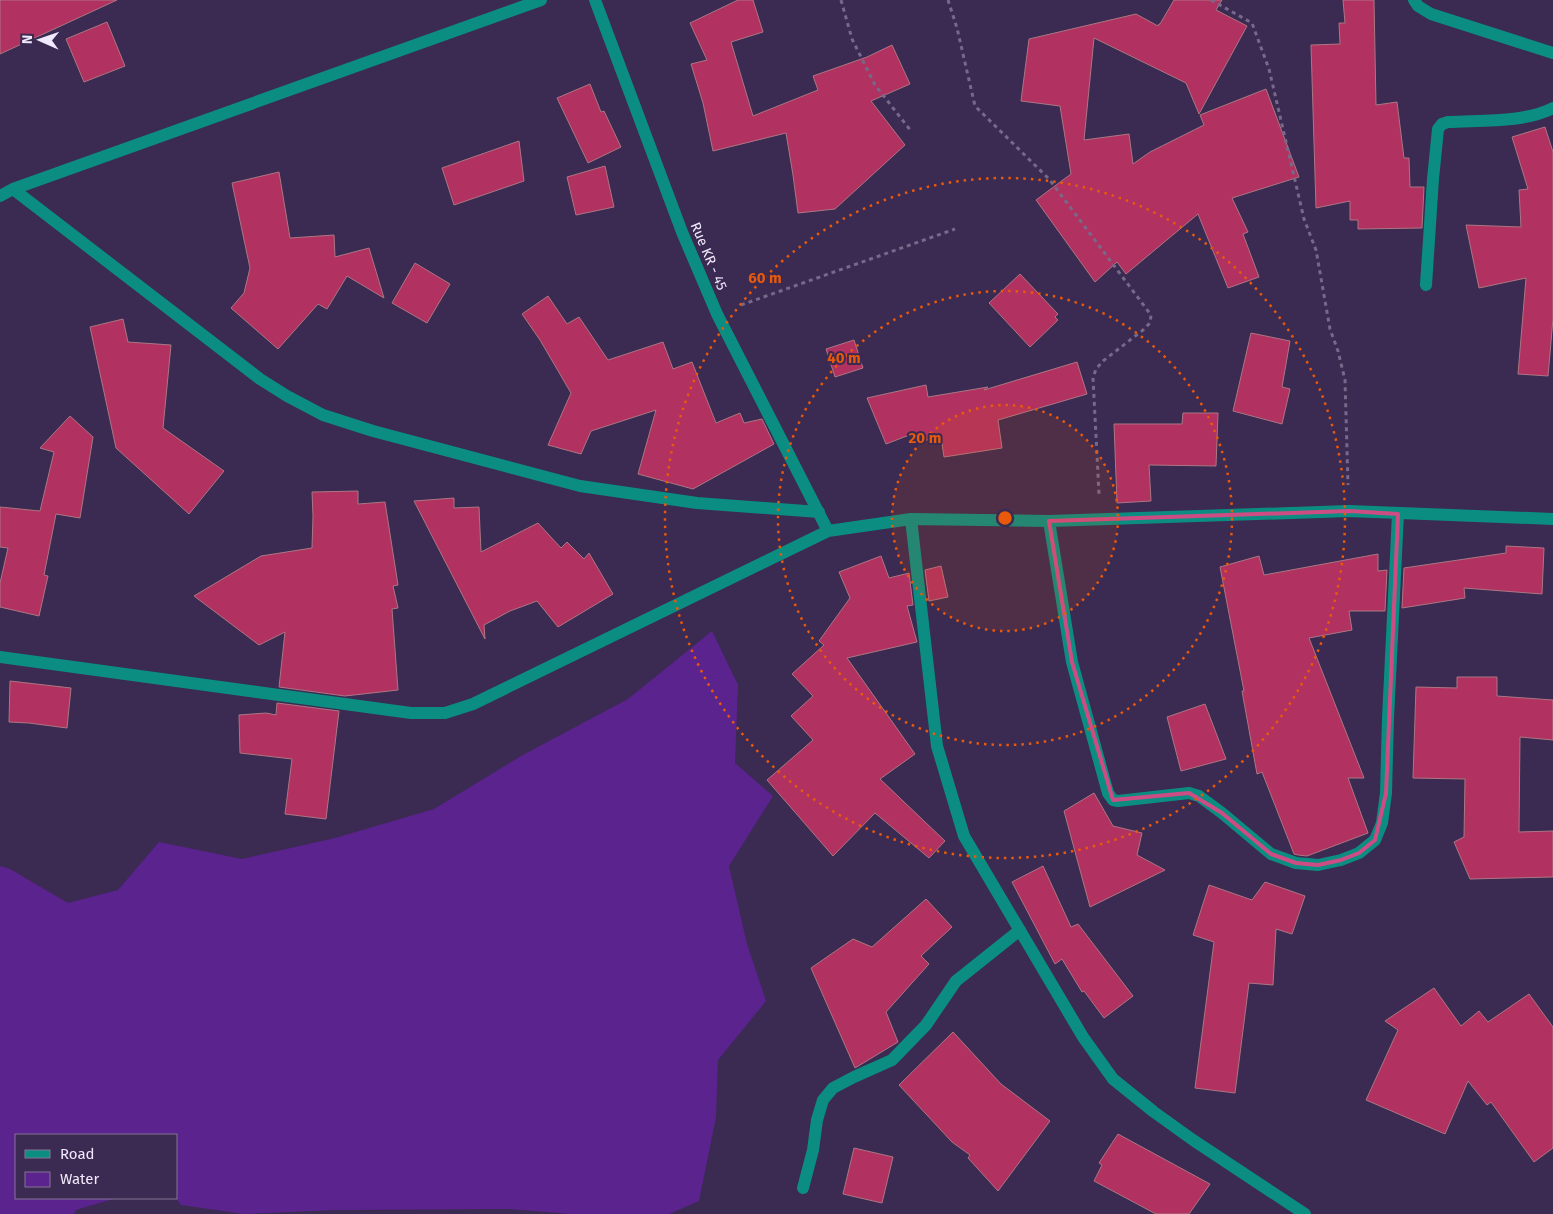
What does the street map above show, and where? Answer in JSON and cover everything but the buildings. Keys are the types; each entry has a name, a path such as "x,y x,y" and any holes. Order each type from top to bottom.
{"street":[{"path":"0,196 541,0"},
{"name":"Rue KR - 45","path":"595,0 682,232 717,314 828,531"},
{"path":"1414,0 1418,6 1431,14 1553,53"},
{"path":"1426,285 1438,129 1442,124 1448,122 1522,118 1546,112 1553,108"},
{"path":"13,190 260,379 322,415 373,431 580,486 697,503 819,512"},
{"path":"0,657 411,713 445,713 473,704 828,531 911,519 1049,521 1349,511 1553,520"},
{"path":"1049,521 1072,662 1108,794 1112,800 1118,801 1175,793 1189,793 1199,796 1271,854 1296,863 1318,865 1341,860 1359,853 1375,840 1382,823 1386,793 1398,514"},
{"path":"911,519 937,746 964,836 1083,1037 1113,1079 1193,1140 1305,1214"},
{"path":"803,1188 823,1100 833,1088 892,1060 926,1025 956,981 1020,930"}],"path":[{"path":"841,0 852,39 875,85 911,131"},
{"path":"948,0 957,28 975,106 1050,179 1151,315 1150,322 1146,326 1096,368 1093,378 1100,520"},
{"path":"1211,0 1252,23 1269,69 1304,219 1316,250 1330,329 1345,380 1349,511"},
{"path":"717,314 956,229"}],"highlighted area":[{"path":"1349,511 1398,514 1386,793 1375,840 1359,853 1341,860 1318,865 1296,863 1271,854 1222,813 1189,793 1113,800 1072,662 1049,521"}],"water":[{"path":"712,631 738,685 735,763 773,796 729,866 747,944 766,1001 718,1060 716,1117 699,1201 669,1214 571,1214 509,1209 336,1210 244,1214 181,1205 177,1199 178,1134 15,1134 15,1199 113,1199 76,1210 74,1214 0,1214 0,866 10,869 68,903 118,890 159,842 242,859 335,838 434,809 521,756 628,699"}]}
